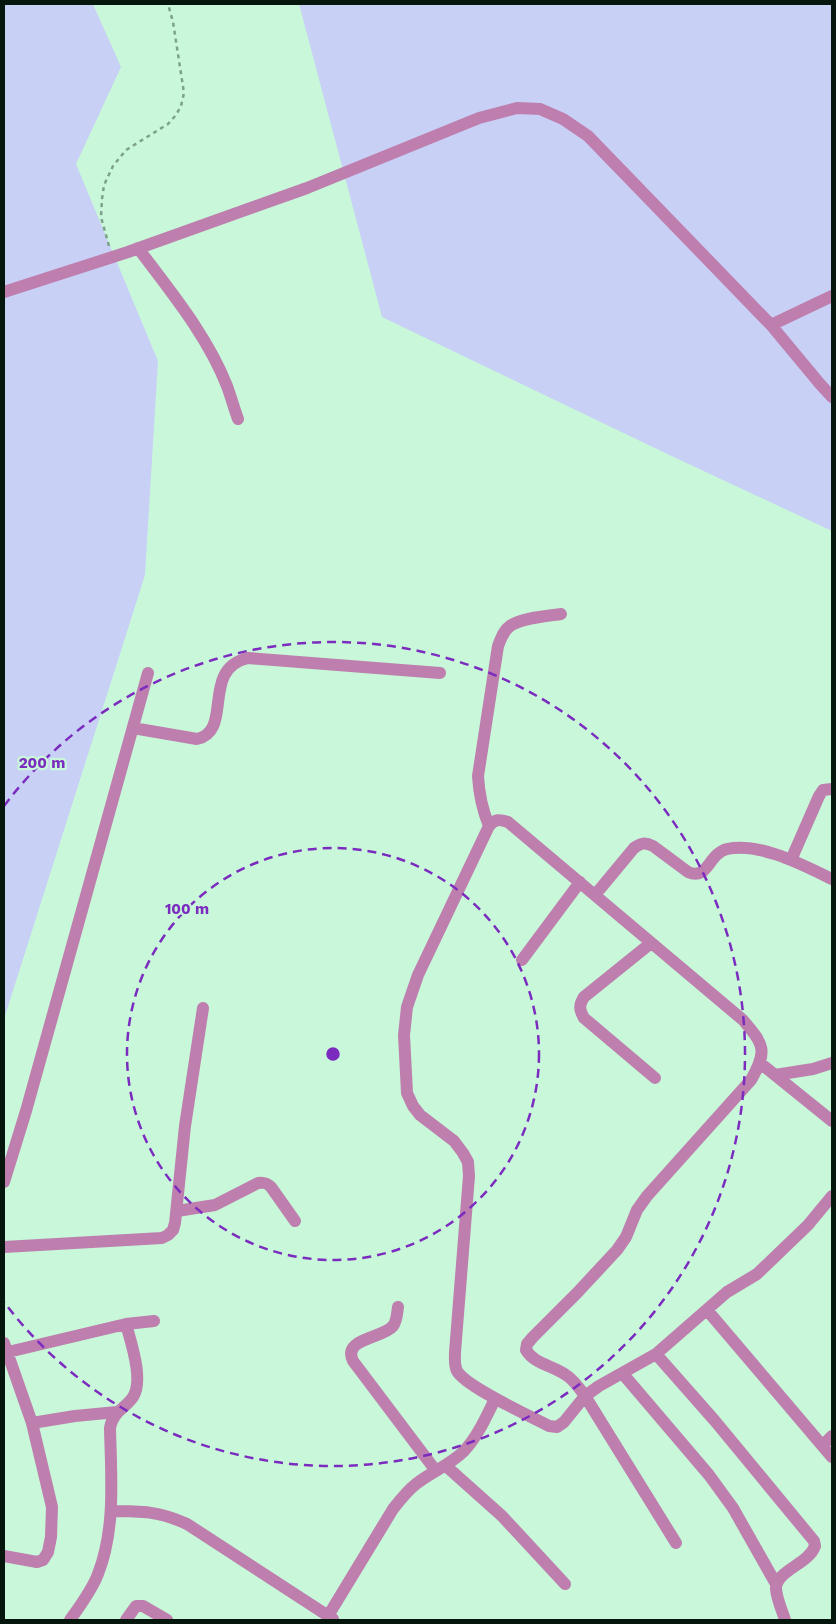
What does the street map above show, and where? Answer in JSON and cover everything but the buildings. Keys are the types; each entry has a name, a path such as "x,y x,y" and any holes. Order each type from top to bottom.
{"street":[{"path":"4,292 112,257 307,188 479,118 517,108 540,109 563,119 588,136 771,325 832,397"},
{"path":"138,248 180,304 207,347 226,385 238,419"},
{"path":"771,325 832,296"},
{"path":"489,826 483,812 479,794 478,776 498,646 502,635 510,626 518,622 561,614"},
{"path":"133,728 198,739 206,737 212,731 215,720 222,677 228,667 237,660 248,658 440,673"},
{"path":"4,1182 26,1111 148,673"},
{"path":"792,860 819,796 823,790 832,789"},
{"path":"676,1543 586,1396 568,1376 529,1355 526,1350 527,1344 617,1250 626,1237 637,1210 647,1196 751,1080 760,1063 762,1050 757,1038 743,1020 508,822 494,820 489,826 418,975 407,1007 404,1035 407,1093 413,1106 420,1114 454,1141 464,1153 468,1162 470,1176 455,1352 456,1370 467,1382 495,1399 548,1426 557,1427 564,1422 586,1396 656,1354 727,1292 757,1274 808,1225 832,1196"},
{"path":"595,895 634,848 647,843 694,875 699,874 720,852 737,848 759,850 792,860 832,879"},
{"path":"522,960 580,882"},
{"path":"651,943 584,997 579,1005 584,1018 655,1078"},
{"path":"4,1247 162,1238 173,1230 177,1211 185,1126 203,1008"},
{"path":"760,1063 832,1121"},
{"path":"775,1075 813,1069 832,1063"},
{"path":"177,1211 215,1205 263,1182 271,1188 295,1221"},
{"path":"398,1307 396,1322 387,1332 359,1342 354,1346 350,1351 353,1361 441,1468 502,1516 565,1584"},
{"path":"707,1310 827,1441 832,1456"},
{"path":"4,1556 37,1562 43,1560 48,1552 51,1537 52,1507 32,1423 6,1347 126,1324 154,1321"},
{"path":"70,1620 98,1575 108,1539 111,1511 110,1428 112,1420 117,1412 133,1397 137,1388 138,1377 126,1324"},
{"path":"656,1354 715,1421 814,1541 815,1546 809,1556 780,1577 776,1584"},
{"path":"623,1374 709,1475 733,1508 776,1584 785,1620"},
{"path":"111,1511 156,1512 187,1524 332,1618 392,1509 416,1484 463,1452 476,1436 495,1399"},
{"path":"32,1423 117,1412"},
{"path":"126,1620 136,1606 143,1606 167,1620"}],"path":[{"path":"112,257 101,217 104,185 113,166 126,150 154,134 168,124 176,115 181,106 184,93 173,22 168,4"}],"shaded area":[{"path":"4,4 93,4 121,67 76,164 158,361 145,575 4,1019"},
{"path":"299,4 832,4 832,531 382,317"}]}
